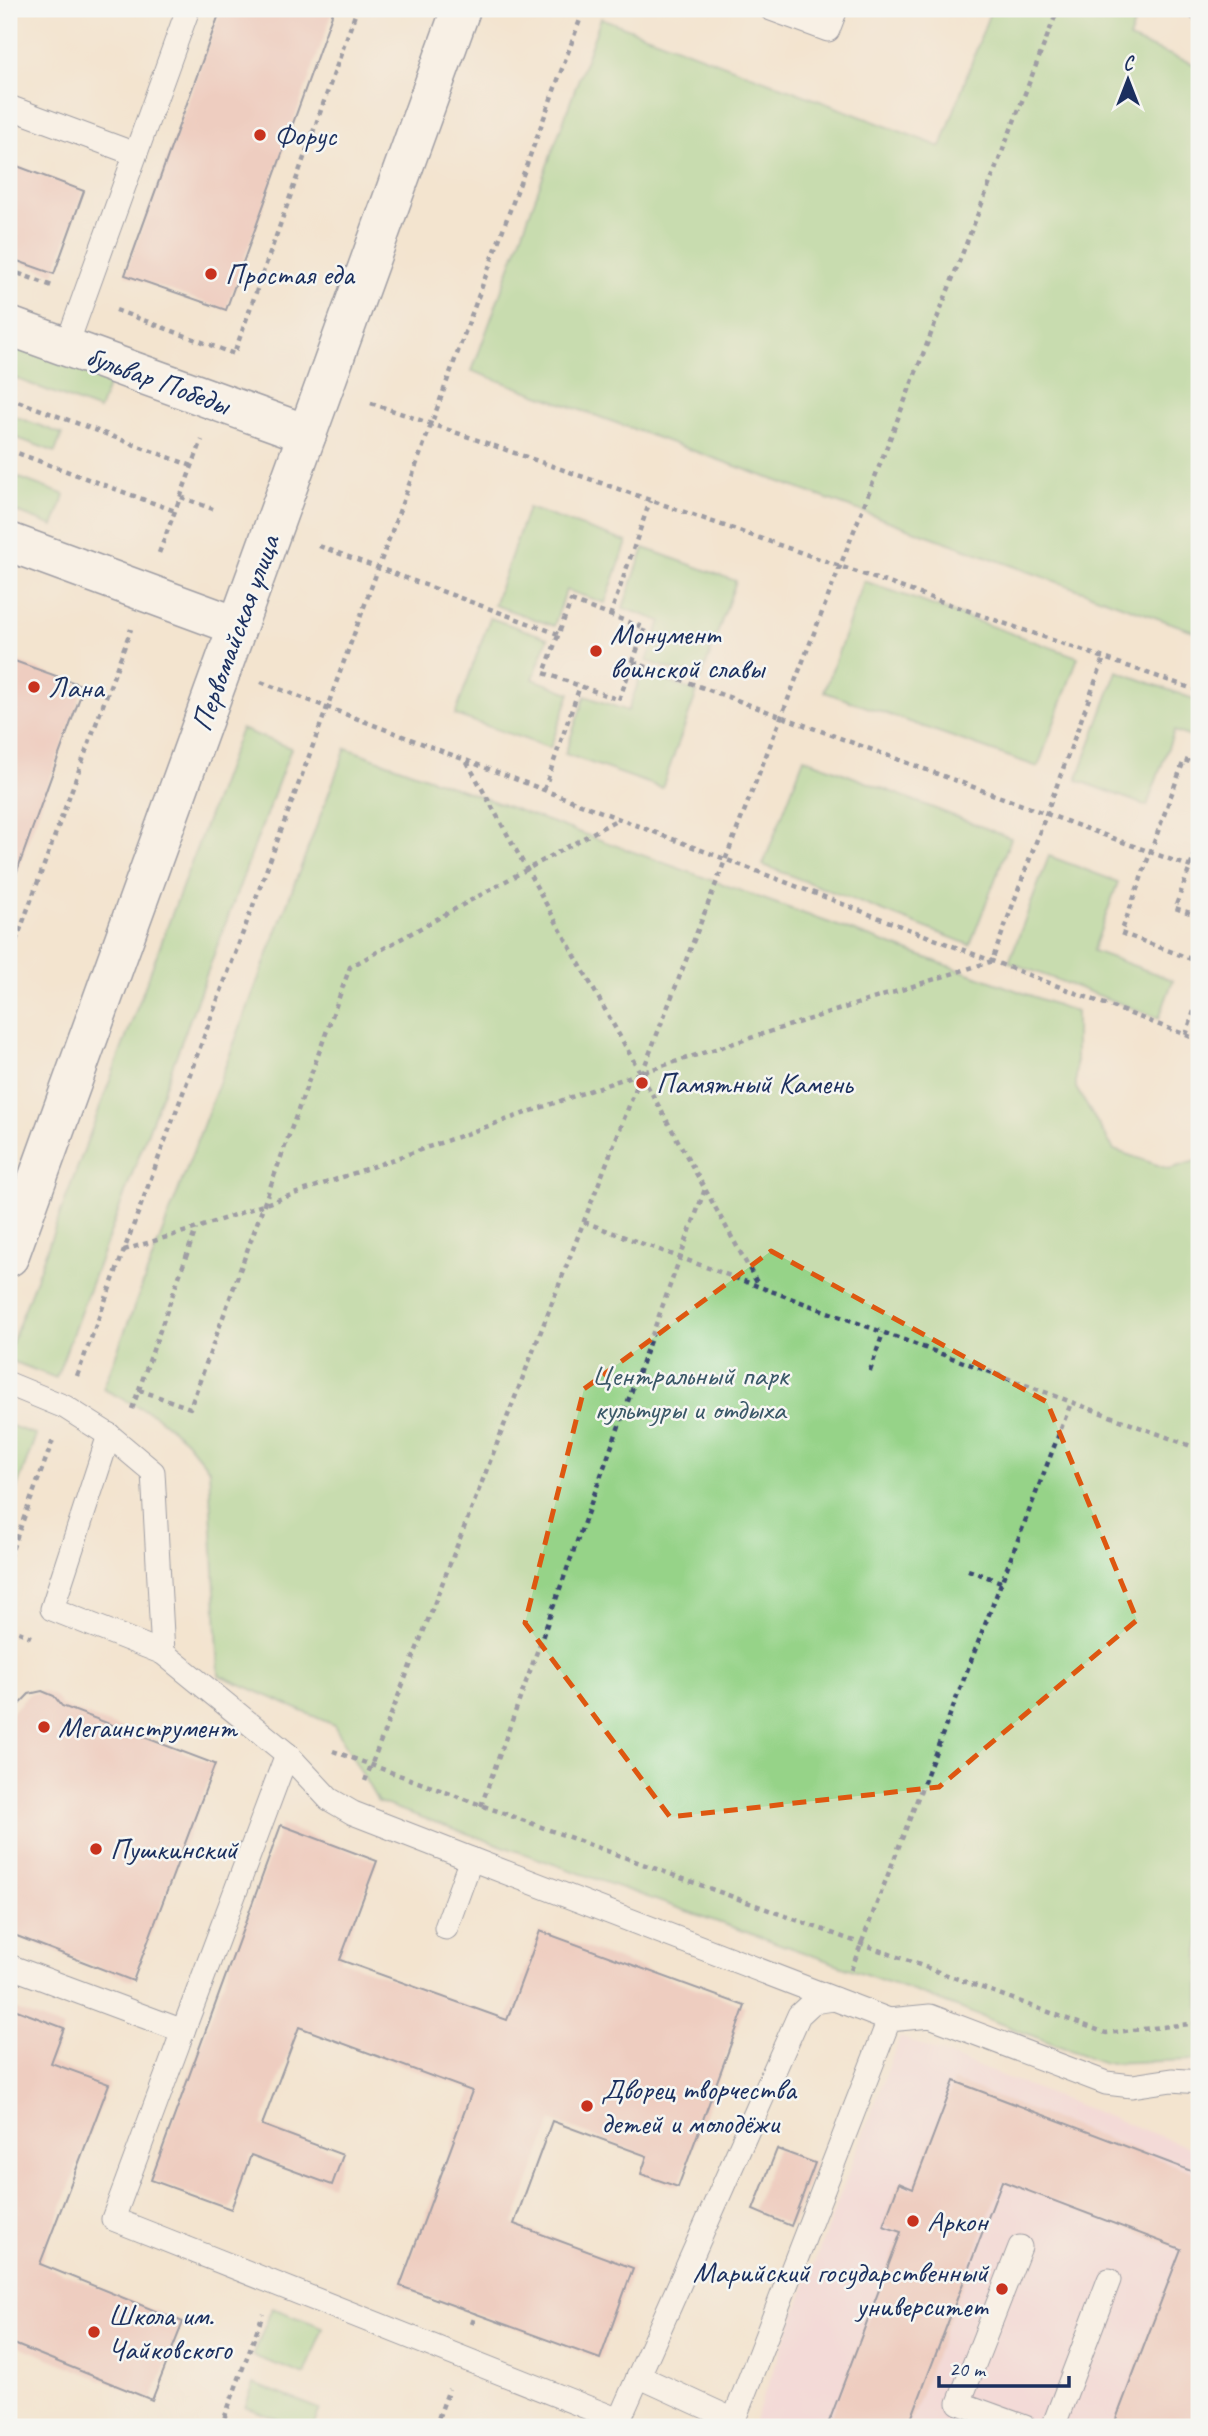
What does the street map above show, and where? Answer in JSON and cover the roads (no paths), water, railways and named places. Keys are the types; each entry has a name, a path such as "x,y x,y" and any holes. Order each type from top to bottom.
{"main road":[{"name":"Первомайская улица","path":"9,1257 461,9"},
{"name":"бульвар Победы","path":"9,326 307,434"},
{"path":"9,542 237,626"}],"lane":[{"path":"65,346 188,9"},
{"path":"771,9 828,30 836,9"},
{"path":"9,107 135,154"},
{"path":"9,1384 65,1407 114,1440 153,1472 163,1653"},
{"path":"114,1440 52,1609 163,1653 286,1754 329,1798 353,1813 889,2021 930,2016 1106,2083 1132,2087 1172,2080 1199,2082"},
{"path":"286,1754 113,2219 617,2424 799,2015 813,2002 837,2001"},
{"path":"446,1928 471,1859"},
{"path":"9,1966 183,2031"},
{"path":"638,2376 732,2424 889,2021"},
{"path":"1020,2247 959,2403 1025,2427"},
{"path":"1053,2427 1110,2280"}],"place":[{"name":"Форус","path":"260,135"},
{"name":"Простая еда","path":"211,274"},
{"name":"Монумент воинской славы","path":"596,651"},
{"name":"Лана","path":"34,687"},
{"name":"Памятный Камень","path":"642,1083"},
{"name":"Мегаинструмент","path":"44,1727"},
{"name":"Пушкинский","path":"96,1849"},
{"name":"Дворец творчества детей и молодёжи","path":"587,2106"},
{"name":"Аркон","path":"913,2221"},
{"name":"Марийский государственный университет","path":"1002,2289"},
{"name":"Школа им. Чайковского","path":"94,2332"}],"park label":[{"name":"Центральный парк культуры и отдыха","path":"690,1392"}]}
